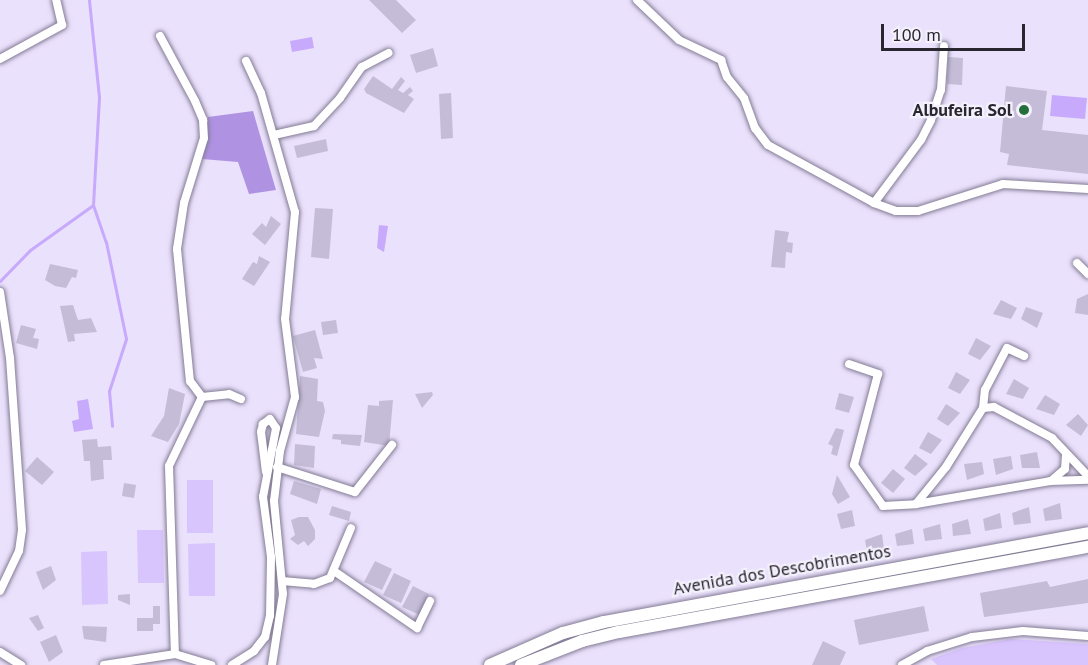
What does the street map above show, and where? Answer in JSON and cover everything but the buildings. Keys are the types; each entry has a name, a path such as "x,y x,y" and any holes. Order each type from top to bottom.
{"street":[{"path":"0,59 62,25 56,0"},
{"path":"637,0 679,40 721,60 727,77 744,98 755,128 768,145 874,203 896,211 918,211 1003,184 1088,189"},
{"path":"160,36 203,120 204,138 184,203 177,249 190,381 202,397"},
{"path":"874,203 921,140 931,120 940,90 944,46"},
{"path":"274,135 314,126 340,98 363,67 388,53"},
{"path":"246,61 261,93 295,212 285,319 295,397 277,467 274,501 282,581 272,665"},
{"path":"1077,263 1088,274"},
{"path":"0,292 10,358 22,530 20,550 0,591"},
{"path":"916,504 946,468 984,408 985,390 1007,348 1024,356"},
{"path":"849,364 878,374 854,465 883,506 916,504 1050,481 1088,478"},
{"path":"202,397 229,394 241,399"},
{"path":"175,654 171,629 169,466 202,397"},
{"path":"984,408 1002,412 1053,438 1088,478"},
{"path":"232,665 254,651 266,637 270,616 271,557 263,519 266,472 276,428 270,420 262,424 261,432 266,472"},
{"path":"277,467 355,492 392,445"},
{"path":"1050,481 1065,470 1065,450"},
{"path":"282,581 323,583 334,571 351,528"},
{"name":"Avenida dos Descobrimentos","path":"490,665 563,633 604,622 1088,533"},
{"name":"Avenida dos Descobrimentos","path":"521,665 582,641 619,632 1088,547"},
{"path":"334,571 417,628 430,601"},
{"path":"902,665 927,651 972,637 1023,631 1088,636"},
{"path":"0,652 21,665"},
{"path":"104,665 175,654 212,665"}],"shaded area":[{"path":"312,37 314,48 292,52 290,41"},
{"path":"1052,95 1087,98 1085,119 1050,116"},
{"path":"253,111 276,190 249,194 238,162 202,159 208,117"},
{"path":"379,225 388,226 384,252 377,248"},
{"path":"88,399 93,429 74,432 72,421 79,419 77,401"},
{"path":"187,480 213,480 213,533 187,533"},
{"path":"137,530 163,530 164,583 138,583"},
{"path":"215,543 215,596 189,596 188,544"},
{"path":"107,551 108,604 82,605 81,552"},
{"path":"1011,639 1088,644 1088,665 937,665 931,659 962,648"}],"waterway":[{"path":"0,281 30,250 93,205 99,97 89,0"},
{"path":"93,205 106,242 126,339 109,391 112,426"}],"place":[{"name":"Albufeira Sol","path":"1024,110"}]}
